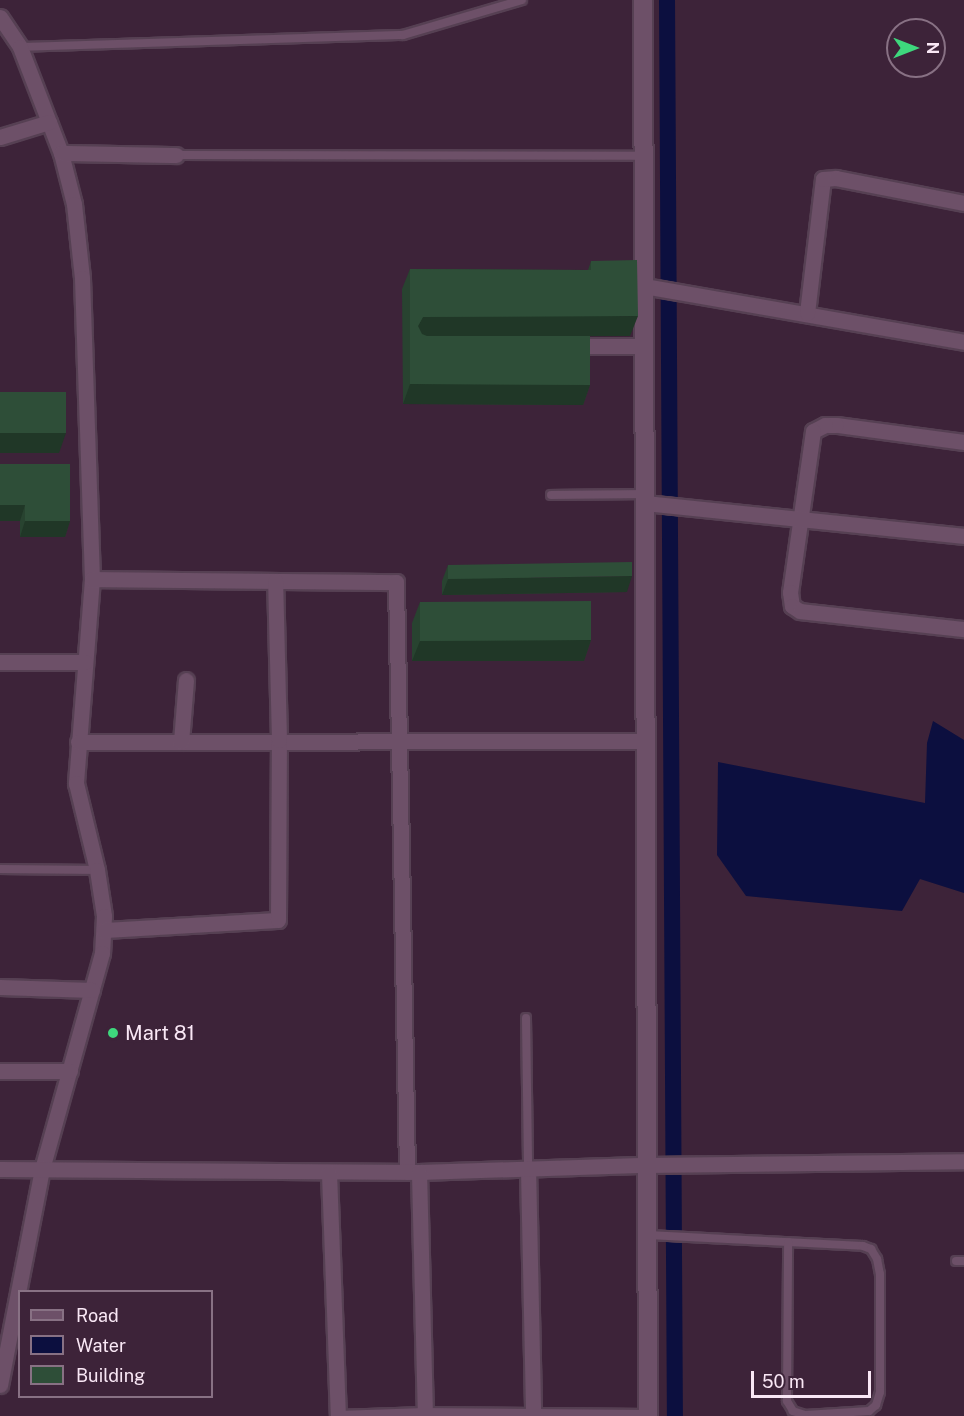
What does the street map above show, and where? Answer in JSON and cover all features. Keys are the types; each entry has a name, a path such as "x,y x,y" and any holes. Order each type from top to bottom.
{"street":[{"path":"643,0 643,156 659,289 644,346 648,500 646,741 651,1165 656,1235 648,1415"},
{"path":"0,17 20,46 61,153 74,204 82,278 81,464 92,579 76,783 97,870 104,930 102,953 42,1169 2,1365 0,1385"},
{"path":"0,136 49,122"},
{"path":"61,153 176,155"},
{"path":"807,313 823,179 836,178 964,203"},
{"path":"659,289 964,342"},
{"path":"561,346 644,346"},
{"path":"964,442 825,425 813,431 790,592 792,606 800,611 964,629"},
{"path":"648,500 688,507 964,536"},
{"path":"92,579 396,582 398,740 424,1414"},
{"path":"104,930 278,920 279,740 275,581"},
{"path":"0,662 86,662"},
{"path":"181,742 186,680"},
{"path":"78,742 646,741"},
{"path":"0,987 92,990"},
{"path":"0,1071 70,1071"},
{"path":"0,1169 329,1173 651,1165 964,1161"},
{"path":"528,1168 533,1414"},
{"path":"329,1173 338,1415"}],"lane":[{"path":"20,46 403,35 522,0"},
{"path":"176,155 643,156"},
{"path":"551,495 648,500"},
{"path":"0,868 97,870"},
{"path":"526,1018 528,1168"},
{"path":"656,1235 686,1237 788,1242 863,1246 871,1250 877,1259 880,1274 880,1392 876,1405 869,1411 805,1415 793,1411 787,1401 788,1242"},
{"path":"338,1415 648,1415"}],"water":[{"path":"933,721 964,740 964,893 920,879 902,911 746,896 717,855 718,762 925,803 927,743"}],"building":[{"path":"637,260 638,316 423,317 418,326 422,334 427,336 590,336 590,385 410,384 410,269 591,270 591,261"},
{"path":"0,392 66,392 66,433 0,433"},
{"path":"0,464 70,464 70,521 25,521 25,505 0,505"},
{"path":"632,562 632,576 448,579 448,565"},
{"path":"591,601 591,640 420,641 420,602"}],"waterway":[{"path":"667,0 675,1416"}],"place":[{"name":"Mart 81","path":"113,1033"}]}
